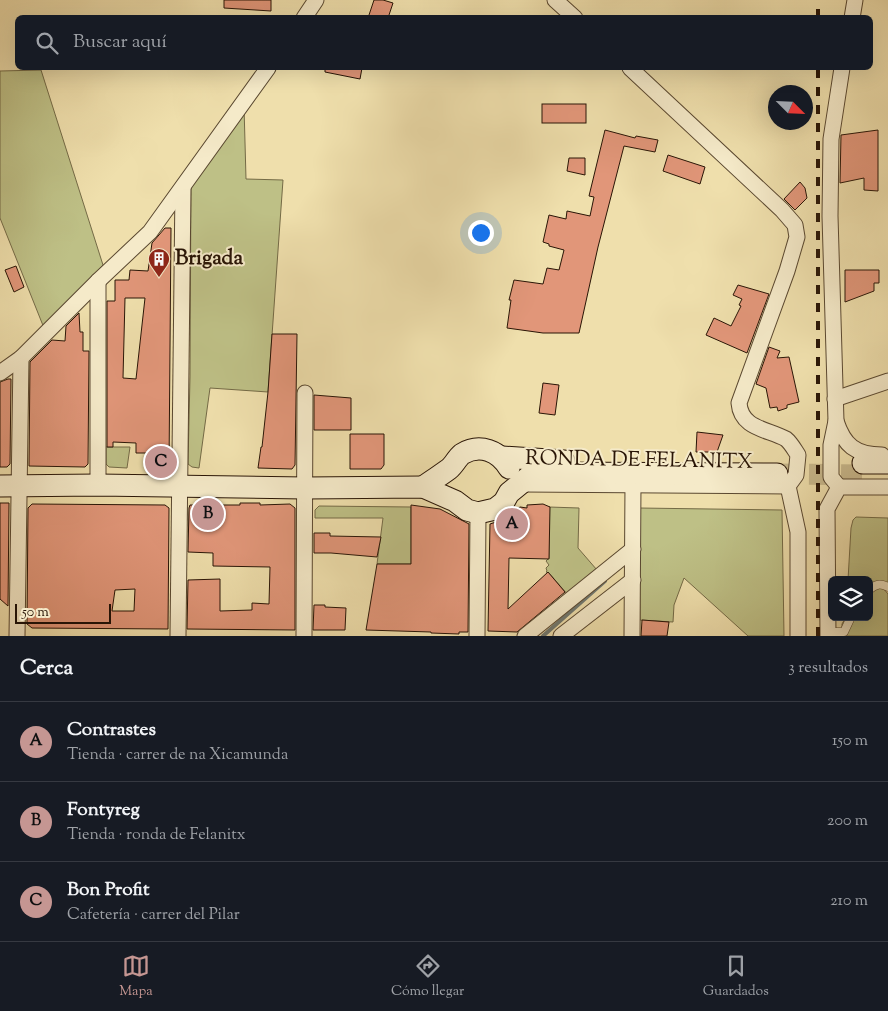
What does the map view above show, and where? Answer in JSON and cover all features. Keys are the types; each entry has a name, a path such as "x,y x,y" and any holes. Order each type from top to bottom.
{"main road":[{"path":"10,486 423,487 455,501 467,510 478,513 495,509 504,502 514,488 509,467 502,457 485,449 474,449 461,455 450,468 423,487"},
{"name":"RONDA DE FELANITX","path":"502,457 780,475"},
{"path":"888,463 863,469 888,475"},
{"path":"450,468 448,488 455,501"},
{"name":"RONDA DE FELANITX","path":"514,488 532,475 548,473 780,475"}],"street":[{"path":"306,15 316,0"},
{"path":"555,0 572,15"},
{"path":"853,15 856,0"},
{"path":"0,373 21,358 150,232 267,70"},
{"path":"514,488 796,475 798,455 786,440 752,425 740,411 739,403 787,271 797,237 795,224 632,70"},
{"path":"842,70 831,139 830,216 836,421 840,435 859,452 868,455 888,455"},
{"path":"178,636 184,187"},
{"path":"98,281 98,485"},
{"path":"18,636 10,486 21,358"},
{"path":"835,399 888,381"},
{"path":"304,636 305,393"},
{"path":"836,421 831,445 832,477 839,486 888,488"},
{"path":"780,475 798,532 798,636"},
{"path":"632,636 633,484"},
{"path":"828,634 827,509 839,486"},
{"path":"477,636 478,513"},
{"path":"525,636 633,549"},
{"path":"561,636 633,580"}],"lane":[{"path":"873,587 881,584 888,587"},
{"path":"828,634 844,632 849,621"}],"green space":[{"path":"41,70 103,265 44,328 0,218 0,71"},
{"path":"244,106 246,179 283,180 268,392 210,388 199,468 188,464 191,179"},
{"path":"106,447 130,447 127,468 109,467 106,464"},
{"path":"319,506 411,507 411,564 377,564 383,518 315,518 315,510"},
{"path":"549,507 579,508 578,548 597,570 568,595 546,572 546,568 549,565 546,561 549,558"},
{"path":"639,508 782,510 784,636 748,636 684,578 674,605 673,622 640,620"},
{"path":"856,517 888,518 888,586 883,588 888,594 888,636 842,636 844,621 873,621 873,576 848,576 853,520"}],"building":[{"path":"224,0 271,0 271,11 224,8"},
{"path":"374,0 393,3 389,15 369,15"},
{"path":"325,70 362,70 360,79 325,72"},
{"path":"542,104 586,104 586,123 542,123"},
{"path":"605,130 635,138 636,136 658,140 655,152 624,146 598,247 579,333 543,333 507,328 511,300 509,300 514,280 543,284 547,268 559,270 564,250 549,246 549,244 543,242 549,215 566,219 567,211 590,216 594,197 589,196"},
{"path":"878,130 878,191 864,190 864,178 840,183 841,135"},
{"path":"668,155 705,167 700,184 663,171"},
{"path":"569,158 585,158 585,175 567,171"},
{"path":"800,182 805,188 807,198 795,210 784,199"},
{"path":"165,228 171,228 169,468 153,468 153,453 136,453 136,443 113,442 113,447 107,447 107,301 115,301 115,280 129,280 130,270 148,271 152,243","holes":["125,298 145,298 136,379 123,378"]},
{"path":"16,266 24,287 14,292 5,270"},
{"path":"845,270 879,270 879,283 874,283 874,291 845,302"},
{"path":"738,285 769,294 747,353 706,335 714,318 731,326 741,306 739,305 742,299 733,295"},
{"path":"79,313 80,332 83,332 83,351 89,351 88,464 85,467 29,466 30,362 52,340 65,341 66,326"},
{"path":"272,334 297,334 295,465 292,469 258,468 268,392"},
{"path":"769,347 780,351 777,358 789,357 799,402 787,405 787,408 778,411 777,407 770,408 766,388 756,384"},
{"path":"11,379 10,464 7,467 0,467 0,382"},
{"path":"543,383 559,385 555,415 539,413"},
{"path":"314,395 351,398 351,430 314,430"},
{"path":"697,432 723,435 717,452 696,452"},
{"path":"350,434 384,434 384,465 381,469 350,469"},
{"path":"0,503 9,503 8,606 0,599"},
{"path":"240,503 260,503 260,505 290,504 295,508 295,630 187,629 188,580 220,579 220,611 252,610 252,603 269,604 270,567 213,566 213,553 188,552 190,505 240,505"},
{"path":"32,504 165,505 169,508 168,629 32,628 27,624 28,508","holes":["135,589 134,611 112,611 115,590"]},
{"path":"543,504 550,507 549,559 509,558 508,609 548,572 565,592 517,632 488,631 490,524 502,520 520,507 527,508 527,505"},
{"path":"411,505 440,509 469,524 468,632 459,632 459,634 366,630 377,564 411,564"},
{"path":"314,533 330,533 330,536 381,537 377,557 314,553"},
{"path":"314,605 346,608 345,630 313,630"},
{"path":"642,620 669,622 667,636 641,636"}],"waterway":[{"path":"543,636 605,581"}],"tunnel":[{"path":"777,474 863,475"}],"railway":[{"path":"818,0 818,15"},
{"path":"818,70 818,636"}],"place":[{"name":"Brigada","path":"159,278"},
{"name":"Bon Profit","path":"161,462"},
{"name":"Fontyreg","path":"208,514"},
{"name":"Contrastes","path":"512,524"}]}
